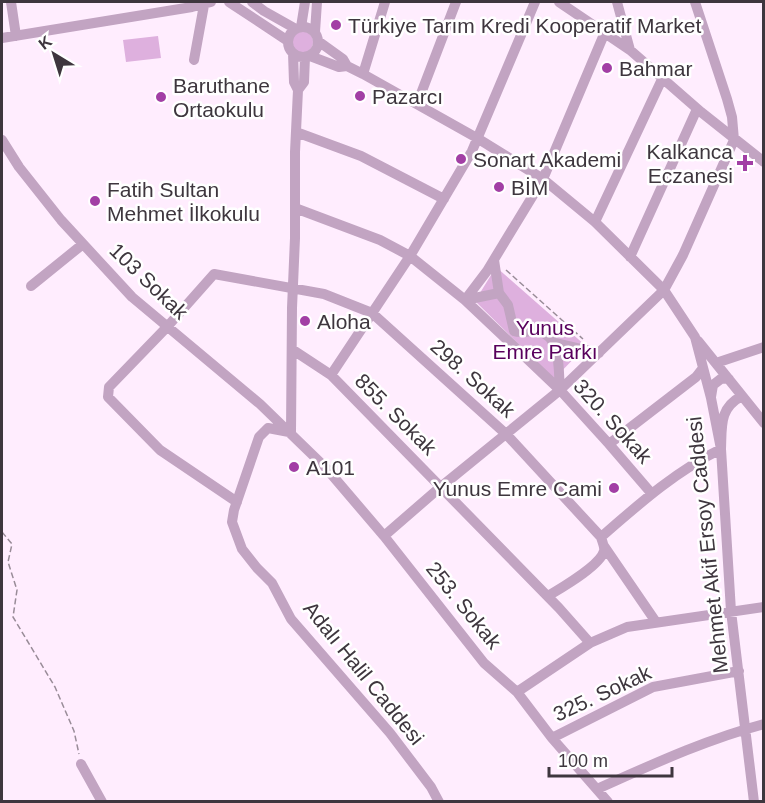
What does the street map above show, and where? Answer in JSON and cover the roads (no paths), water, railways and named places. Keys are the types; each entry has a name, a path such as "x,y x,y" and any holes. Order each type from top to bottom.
{"street":[{"path":"11,2 16,36"},
{"path":"229,2 288,42 293,53 294,82 298,90 291,432"},
{"path":"252,2 264,11 298,28 310,29 347,66 339,67 293,53"},
{"path":"288,42 289,36 298,28 305,2"},
{"path":"298,90 304,82 307,57 316,50 318,2"},
{"path":"363,74 385,2"},
{"path":"417,104 456,2"},
{"path":"331,375 410,256 472,151 535,2"},
{"path":"559,2 630,50 734,140 764,162"},
{"path":"618,2 630,50"},
{"path":"384,536 560,390 664,290 683,255 734,140 732,117 727,99 695,2"},
{"path":"2,38 207,3 202,16 194,60"},
{"path":"191,4 202,16"},
{"path":"465,300 494,260 543,179 605,32"},
{"name":"Mehmet Akif Ersoy Caddesi","path":"347,66 477,138 543,179 595,222 664,290 695,337 721,449 731,611 745,729 757,800"},
{"path":"595,222 663,78"},
{"path":"630,257 697,109"},
{"path":"296,132 361,156 444,199"},
{"name":"103 Sokak","path":"2,140 19,167 61,220 132,297 291,432"},
{"name":"320. Sokak","path":"296,208 380,240 410,256 465,300 560,390 651,494"},
{"path":"31,286 83,244"},
{"path":"494,260 499,293 508,304 514,331"},
{"name":"298. Sokak","path":"167,327 214,274 324,294 372,313 506,434 602,542 656,622"},
{"path":"465,300 499,293"},
{"path":"167,327 109,387 108,397 160,450 237,502"},
{"path":"505,339 514,331"},
{"path":"514,331 520,333 539,331 550,336 556,343 560,390"},
{"path":"695,337 764,423"},
{"path":"556,343 599,353"},
{"path":"716,363 764,347"},
{"name":"855. Sokak","path":"293,350 331,375 548,596 590,643"},
{"path":"609,444 696,377 703,368"},
{"path":"711,398 713,385 722,378 729,379"},
{"path":"548,596 568,584 600,559 602,542 651,494 695,461 721,449 726,409 733,400 742,396"},
{"name":"Adalı Halil Caddesi","path":"291,432 268,428 259,437 232,522 242,549 256,568 272,583 291,619 390,733 439,801"},
{"name":"253. Sokak","path":"291,432 326,468 384,536 484,663 517,692 552,738 608,801"},
{"path":"517,692 590,643 627,627 764,607"},
{"name":"325. Sokak","path":"552,738 653,687 739,671"},
{"path":"597,789 642,769 745,729 764,724"},
{"path":"81,764 102,801"}],"place":[{"name":"Türkiye Tarım Kredi Kooperatif Market","path":"336,25"},
{"name":"Bahmar","path":"607,68"},
{"name":"Pazarcı","path":"360,96"},
{"name":"Baruthane Ortaokulu","path":"161,97"},
{"name":"Sonart Akademi","path":"461,159"},
{"name":"Kalkanca Eczanesi","path":"745,163"},
{"name":"BİM","path":"499,187"},
{"name":"Fatih Sultan Mehmet İlkokulu","path":"95,201"},
{"name":"Aloha","path":"305,321"},
{"name":"A101","path":"294,467"},
{"name":"Yunus Emre Cami","path":"614,488"}],"park label":[{"name":"Yunus Emre Parkı","path":"545,339"}]}
